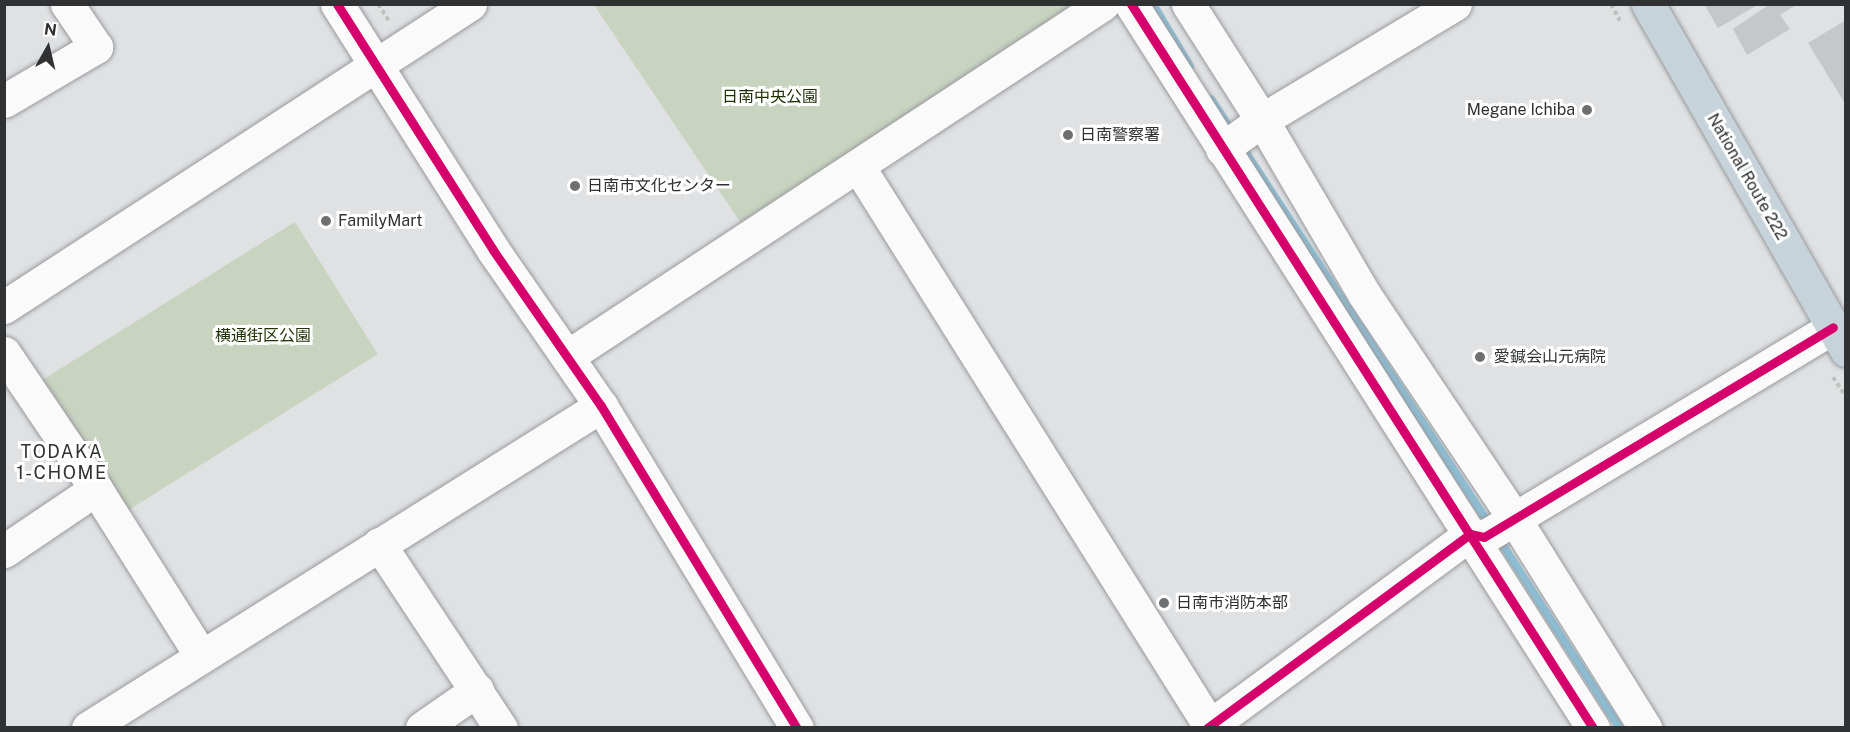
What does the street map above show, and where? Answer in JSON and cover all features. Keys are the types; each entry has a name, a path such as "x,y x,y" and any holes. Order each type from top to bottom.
{"highway":[{"name":"National Route 222","path":"1648,4 1839,339"}],"street":[{"path":"4,101 96,47 67,4"},
{"path":"337,4 374,67 493,250 601,406 796,728"},
{"path":"4,307 470,4"},
{"path":"568,356 1103,4"},
{"path":"1131,4 1242,135 1364,294 1494,528 1593,728"},
{"path":"1188,4 1242,135 1494,528 1645,728"},
{"path":"1242,135 1455,4"},
{"path":"858,166 1209,727 1494,528 1839,339"},
{"path":"4,353 96,489 200,654"},
{"path":"88,728 200,654 601,406"},
{"path":"4,551 96,489"},
{"path":"379,544 501,728"},
{"path":"422,728 477,690"}],"green space":[{"name":"日南中央公園","path":"1095,4 745,229 594,5"},
{"name":"横通街区公園","path":"295,222 378,354 125,512 42,380"}],"building":[{"path":"1704,4 1759,4 1718,28"},
{"path":"1770,4 1798,4 1780,15 1790,29 1747,55 1733,29"},
{"path":"1846,20 1846,105 1808,43"}],"waterway":[{"path":"1153,4 1190,66"},
{"path":"1211,99 1234,134"},
{"path":"1241,145 1490,526"},
{"path":"1497,536 1620,728"}],"cycle path":[{"path":"337,4 493,250 601,406 797,728"},
{"path":"1131,4 1593,728"},
{"path":"1207,728 1470,534 1484,537 1833,327"}],"place":[{"name":"Megane Ichiba","path":"1587,110"},
{"name":"日南警察署","path":"1068,135"},
{"name":"日南市文化センター","path":"575,186"},
{"name":"FamilyMart","path":"326,221"},
{"name":"愛鍼会山元病院","path":"1480,357"},
{"name":"日南市消防本部","path":"1164,603"}],"district":[{"name":"TODAKA 1-CHOME","path":"62,463"}]}
